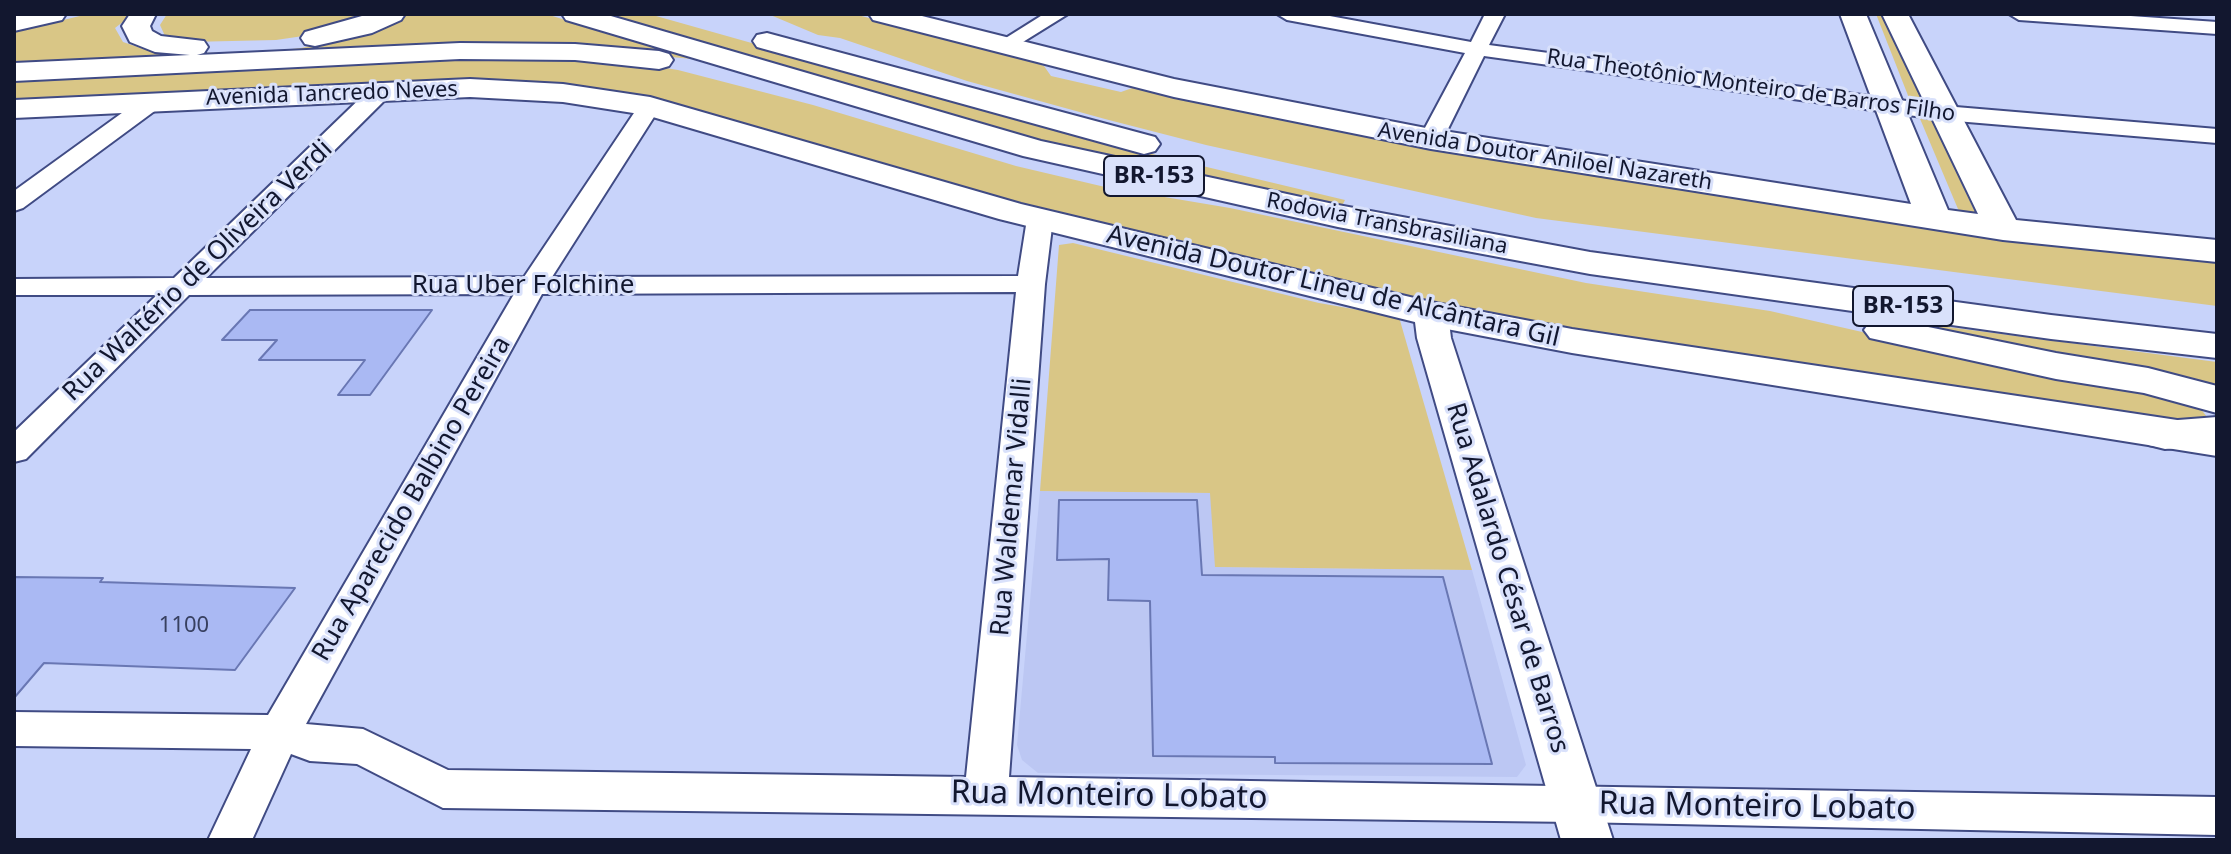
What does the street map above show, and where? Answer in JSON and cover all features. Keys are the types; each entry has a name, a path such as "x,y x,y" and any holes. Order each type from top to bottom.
{"main road":[{"path":"14,23 53,14"},
{"path":"143,14 136,26 140,36 155,44 177,48 296,41 362,27 392,14"},
{"name":"Rodovia Transbrasiliana","path":"575,14 1034,149 1231,194 1590,263 2036,325 2217,346"},
{"name":"Avenida Doutor Aniloel Nazareth","path":"882,14 1189,91 1431,139 2003,229 2217,251"},
{"path":"1853,14 1934,219"},
{"path":"1895,14 2003,229"},
{"name":"Rodovia Transbrasiliana","path":"749,24 772,26 859,60 878,72 1154,146 1518,225 1859,279 2217,324"},
{"path":"14,72 404,52 575,52 637,56 705,67 783,89 860,100"},
{"name":"Avenida Tancredo Neves","path":"14,109 470,88 563,93 650,106"},
{"name":"Avenida Doutor Lineu de Alcântara Gil","path":"650,106 1040,219 1431,314 1572,341 2217,441"},
{"path":"1590,263 1633,280 2206,400"},
{"path":"2165,435 2217,431"}],"street":[{"path":"1003,46 1058,14"},
{"name":"Rua Theotônio Monteiro de Barros Filho","path":"1287,14 1476,49 1890,106 2217,136"},
{"path":"1431,139 1495,14"},
{"path":"2019,14 2217,28"},
{"name":"Rua Waltério de Oliveira Verdi","path":"14,451 382,90"},
{"path":"14,203 152,102"},
{"name":"Rua Aparecido Balbino Pereira","path":"230,840 280,732 533,285 650,106"},
{"name":"Rua Waldemar Vidalli","path":"986,794 1031,284 1040,219"},
{"name":"Rua Uber Folchine","path":"14,287 1031,284"},
{"name":"Rua Adalardo César de Barros","path":"1431,314 1434,338 1581,822"},
{"name":"Rua Monteiro Lobato","path":"14,729 280,732 310,744 363,747 443,789 986,794 1581,822 2217,816"}],"shaded area":[{"path":"88,14 133,14 115,28 123,42 150,51 249,54 301,48 358,35 407,14 546,14 692,59 640,54 14,68 14,32"},
{"path":"167,14 375,14 310,35 276,40 188,42 165,36 160,25"},
{"path":"599,14 649,14 1102,142 1345,200 1341,208 1014,135"},
{"path":"768,14 854,14 1028,60 1044,66 1051,76 1121,92 1135,87 2217,260 2217,306 1536,218 1206,145 1105,119 967,81 840,38 818,35"},
{"path":"1876,14 1886,14 1925,99 1915,101 1909,98"},
{"path":"519,54 634,63 678,70 813,105 1016,166 1105,187 1230,208 1586,283 1770,311 1994,362 2149,390 2200,408 2211,422 2206,427 1600,335 1422,300 1035,209 625,94 14,104 14,78"},
{"path":"1918,114 1931,117 1976,214 1962,214 1958,209"},
{"path":"1073,243 1319,303 1399,317 1472,570 1215,567 1210,493 1040,491 1059,245"},
{"path":"1886,319 2217,362 2217,393"},
{"path":"1040,491 1211,493 1216,567 1472,570 1526,765 1517,777 1038,773 1022,760 1017,745"}],"building":[{"path":"250,310 432,310 370,395 338,395 365,360 259,360 277,340 222,340"},
{"path":"1059,500 1197,500 1202,575 1443,577 1492,764 1275,763 1275,757 1153,756 1150,601 1108,600 1109,559 1057,560"},
{"path":"14,577 103,578 100,582 295,588 235,670 44,663 14,698"}]}
